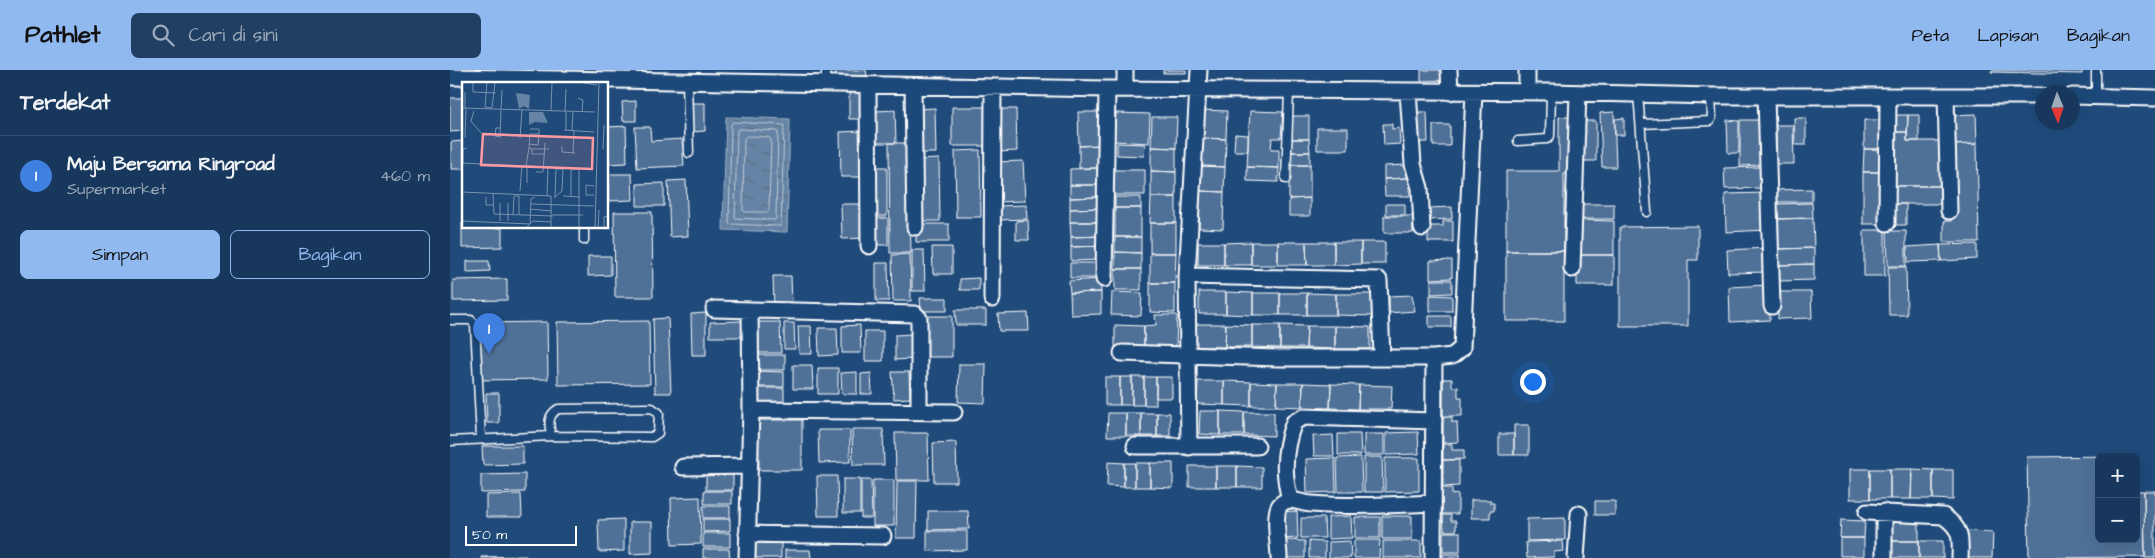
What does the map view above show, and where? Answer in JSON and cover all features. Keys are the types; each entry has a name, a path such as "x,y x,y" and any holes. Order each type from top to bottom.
{"street":[{"path":"1124,89 1125,70"},
{"path":"1189,447 1187,276 1199,70"},
{"path":"1449,70 1450,92"},
{"path":"1527,70 1528,92"},
{"path":"450,77 518,78 584,82 687,82 826,77 868,86 1638,93 1711,96 2035,96"},
{"path":"868,86 870,246"},
{"path":"913,86 915,227"},
{"path":"992,299 993,87"},
{"path":"1104,279 1108,89"},
{"path":"1408,92 1413,164 1420,188 1422,228"},
{"path":"1122,353 1278,358 1434,358 1452,356 1462,348 1474,92"},
{"path":"1572,269 1578,93"},
{"path":"1766,96 1772,306"},
{"path":"1887,222 1888,96"},
{"path":"1946,96 1949,211"},
{"path":"2080,96 2155,98"},
{"path":"1187,276 1369,278 1379,280 1382,358"},
{"path":"714,309 915,314 919,321 919,411"},
{"path":"747,558 751,410 750,310"},
{"path":"1432,558 1434,358"},
{"path":"751,410 954,412"},
{"path":"1290,500 1284,475 1285,448 1294,422 1304,417 1434,421"},
{"path":"1135,446 1258,446"},
{"path":"683,467 749,466"},
{"path":"1279,558 1276,510 1282,503 1290,500 1310,504 1336,505 1432,503"},
{"path":"1867,512 1943,516 1952,522 1959,531 1960,558"},
{"path":"1884,512 1884,558"},
{"path":"1576,558 1578,514"},
{"path":"747,534 883,536"}],"lane":[{"path":"2096,70 2096,97"},
{"path":"687,82 689,153"},
{"path":"1286,180 1289,91"},
{"path":"1518,141 1547,139 1550,136 1551,92"},
{"path":"1638,93 1647,212"},
{"path":"1641,124 1710,120 1712,118 1711,96"},
{"path":"584,229 584,240"},
{"path":"450,320 471,320 475,326 481,438"},
{"path":"450,440 551,436 652,437 658,433 659,413 652,408 558,409 552,414 549,421 551,436"}],"water":[{"path":"726,117 790,119 787,232 723,230"}],"building":[{"path":"836,70 866,70 867,76 836,76"},
{"path":"1163,70 1186,70 1186,73 1163,73"},
{"path":"1421,70 1448,70 1448,80 1421,81"},
{"path":"1992,70 2082,70 2082,74 1991,72"},
{"path":"849,91 861,91 861,119 849,119"},
{"path":"450,98 462,98 462,131 450,132"},
{"path":"636,101 636,121 623,121 622,102"},
{"path":"690,103 705,103 705,131 691,132"},
{"path":"952,107 988,107 988,146 952,146"},
{"path":"935,108 936,153 918,153 917,109"},
{"path":"997,109 1016,109 1017,151 998,152"},
{"path":"895,110 896,143 876,143 876,111"},
{"path":"1203,110 1227,111 1226,139 1202,138"},
{"path":"1250,111 1283,112 1281,138 1272,138 1271,149 1279,149 1279,168 1247,167"},
{"path":"1078,112 1100,112 1100,145 1079,146"},
{"path":"1415,112 1427,112 1428,142 1415,142"},
{"path":"1614,112 1616,167 1602,167 1600,113"},
{"path":"1116,113 1150,114 1149,143 1114,141"},
{"path":"1976,114 1977,144 1949,145 1949,115"},
{"path":"1890,115 1908,115 1907,132 1890,132"},
{"path":"1908,115 1919,115 1919,141 1907,141"},
{"path":"1289,116 1309,116 1309,139 1289,139"},
{"path":"1152,117 1177,117 1176,148 1151,147"},
{"path":"1559,117 1569,117 1569,174 1564,174 1564,251 1506,251 1506,171 1559,171"},
{"path":"1624,118 1624,135 1615,135 1615,119"},
{"path":"1794,118 1806,118 1806,145 1795,145"},
{"path":"1727,120 1739,121 1739,153 1728,153"},
{"path":"1740,120 1759,120 1760,165 1740,166"},
{"path":"1864,120 1885,120 1885,149 1864,149"},
{"path":"1584,121 1596,121 1596,161 1584,161"},
{"path":"1383,124 1392,124 1392,129 1399,128 1400,144 1384,145"},
{"path":"1433,125 1450,125 1450,146 1433,146"},
{"path":"1776,125 1793,125 1794,164 1776,164"},
{"path":"626,126 627,163 609,164 609,127"},
{"path":"635,127 650,127 651,141 682,139 684,166 637,168"},
{"path":"1317,128 1348,128 1348,150 1317,150"},
{"path":"861,131 862,177 841,177 840,132"},
{"path":"1890,132 1907,132 1907,141 1944,141 1944,186 1890,186"},
{"path":"1235,134 1248,135 1248,151 1234,151"},
{"path":"1202,138 1226,139 1225,167 1201,166"},
{"path":"1289,139 1309,139 1310,152 1289,152"},
{"path":"462,141 462,169 451,169 451,142"},
{"path":"889,143 909,143 911,253 890,253"},
{"path":"1117,143 1145,144 1144,156 1117,155"},
{"path":"1977,144 1979,242 1944,242 1944,221 1951,221 1949,145"},
{"path":"1100,145 1100,168 1079,168 1079,146"},
{"path":"1151,147 1176,148 1176,172 1151,171"},
{"path":"1864,149 1885,149 1885,172 1863,172"},
{"path":"980,150 981,217 956,217 955,151"},
{"path":"1289,152 1310,152 1310,165 1289,165"},
{"path":"939,159 940,221 918,221 917,160"},
{"path":"1023,161 1025,201 996,202 995,162"},
{"path":"1289,165 1310,165 1310,198 1289,199"},
{"path":"1406,165 1406,178 1384,179 1384,166"},
{"path":"1201,166 1225,167 1224,192 1200,191"},
{"path":"870,167 887,167 887,216 871,216"},
{"path":"1247,167 1279,168 1278,182 1247,181"},
{"path":"1760,167 1761,188 1725,189 1724,168"},
{"path":"1100,168 1100,185 1070,185 1070,169"},
{"path":"1114,170 1145,170 1145,195 1113,195"},
{"path":"1151,171 1176,172 1176,197 1151,197"},
{"path":"1863,172 1885,172 1885,224 1863,224"},
{"path":"609,174 632,174 633,200 609,201"},
{"path":"1409,178 1410,196 1385,196 1384,179"},
{"path":"686,180 688,236 670,237 668,181"},
{"path":"664,183 664,206 637,206 637,184"},
{"path":"1070,185 1100,185 1100,197 1070,198"},
{"path":"1890,186 1944,186 1943,204 1890,204"},
{"path":"1812,189 1812,202 1777,202 1776,190"},
{"path":"1200,191 1224,192 1223,229 1199,228"},
{"path":"1766,193 1767,230 1726,232 1725,194"},
{"path":"1100,197 1101,208 1070,209 1070,198"},
{"path":"1115,197 1141,197 1141,208 1115,208"},
{"path":"1151,197 1176,197 1176,223 1150,223"},
{"path":"1310,198 1310,216 1289,216 1289,199"},
{"path":"1812,203 1813,218 1776,219 1776,204"},
{"path":"841,204 864,204 865,238 842,239"},
{"path":"1386,204 1405,204 1405,215 1386,215"},
{"path":"1577,204 1614,204 1614,219 1577,219"},
{"path":"1890,204 1906,204 1906,225 1890,225"},
{"path":"1026,205 1027,219 998,220 998,206"},
{"path":"1452,207 1452,219 1428,220 1428,208"},
{"path":"1101,208 1101,222 1070,222 1070,209"},
{"path":"1115,208 1141,208 1141,237 1115,237"},
{"path":"614,212 652,212 653,297 615,297"},
{"path":"1384,216 1413,216 1413,233 1384,233"},
{"path":"872,218 888,218 888,245 872,245"},
{"path":"1813,218 1814,248 1777,249 1776,219"},
{"path":"1028,220 1029,240 1016,240 1016,221"},
{"path":"1577,220 1614,221 1614,255 1577,255"},
{"path":"1443,221 1453,221 1453,242 1428,242 1428,226 1443,226"},
{"path":"1070,222 1101,222 1101,236 1071,237"},
{"path":"1150,223 1176,223 1176,253 1150,253"},
{"path":"916,224 949,224 949,242 916,242"},
{"path":"1698,226 1698,260 1688,260 1688,326 1620,326 1620,227"},
{"path":"462,229 502,229 502,247 462,248"},
{"path":"1864,230 1885,230 1885,276 1864,276"},
{"path":"1887,231 1906,231 1906,266 1888,266"},
{"path":"1101,236 1101,246 1071,247 1071,237"},
{"path":"1115,237 1141,237 1141,253 1115,252"},
{"path":"1251,242 1278,242 1278,265 1251,265"},
{"path":"1251,242 1251,265 1224,265 1224,243"},
{"path":"1278,242 1306,242 1307,265 1278,265"},
{"path":"1306,242 1334,242 1334,265 1307,265"},
{"path":"1334,242 1361,242 1361,264 1334,265"},
{"path":"1361,242 1385,242 1385,264 1361,264"},
{"path":"1198,243 1224,243 1224,265 1198,265"},
{"path":"1977,244 1977,259 1941,261 1940,245"},
{"path":"1940,245 1941,261 1908,262 1907,247"},
{"path":"1101,246 1101,260 1071,261 1071,247"},
{"path":"932,247 952,247 952,274 933,274"},
{"path":"1768,248 1768,272 1728,273 1727,250"},
{"path":"1814,248 1814,264 1778,265 1777,249"},
{"path":"912,250 924,250 925,291 912,291"},
{"path":"1506,251 1564,251 1564,321 1506,321"},
{"path":"1115,252 1141,253 1141,269 1115,269"},
{"path":"1150,253 1176,253 1175,283 1150,283"},
{"path":"910,254 911,301 893,301 892,255"},
{"path":"1577,255 1614,255 1614,285 1577,285"},
{"path":"588,256 611,256 611,275 588,276"},
{"path":"1452,260 1452,278 1430,279 1430,261"},
{"path":"467,261 489,261 490,271 467,272"},
{"path":"876,263 888,263 889,301 876,301"},
{"path":"1070,263 1096,263 1096,278 1070,278"},
{"path":"1814,264 1814,280 1778,281 1778,265"},
{"path":"1888,267 1906,267 1907,315 1889,315"},
{"path":"1115,269 1141,269 1141,290 1115,290"},
{"path":"773,276 791,276 792,306 774,307"},
{"path":"979,278 979,290 960,290 960,279"},
{"path":"507,279 507,300 453,301 453,280"},
{"path":"1100,279 1101,292 1070,293 1069,281"},
{"path":"1431,280 1452,280 1452,293 1431,294"},
{"path":"1150,283 1175,283 1175,313 1150,312"},
{"path":"1769,285 1770,320 1730,322 1729,287"},
{"path":"1101,292 1101,314 1071,315 1070,293"},
{"path":"1112,292 1142,293 1141,316 1111,315"},
{"path":"1199,292 1226,292 1226,314 1199,314"},
{"path":"1226,292 1253,293 1253,315 1226,314"},
{"path":"1778,292 1811,292 1812,318 1778,319"},
{"path":"1253,293 1280,293 1280,315 1253,315"},
{"path":"1280,293 1307,293 1307,315 1280,315"},
{"path":"1307,293 1336,294 1336,315 1307,315"},
{"path":"1336,294 1373,294 1373,316 1336,315"},
{"path":"1412,295 1415,311 1389,313 1389,296"},
{"path":"1430,295 1452,296 1452,311 1430,311"},
{"path":"920,298 947,298 947,311 921,311"},
{"path":"955,310 986,310 986,325 956,325"},
{"path":"706,313 706,355 692,355 691,314"},
{"path":"1028,313 1029,331 999,331 998,314"},
{"path":"1155,315 1177,315 1176,349 1144,348 1144,326 1156,325"},
{"path":"927,316 952,316 952,357 927,357"},
{"path":"1429,316 1451,316 1451,327 1429,327"},
{"path":"668,318 671,393 655,393 653,319"},
{"path":"649,321 650,384 558,385 557,322"},
{"path":"744,321 744,337 710,337 710,322"},
{"path":"547,322 548,379 479,380 478,323"},
{"path":"757,322 780,322 781,353 757,353"},
{"path":"784,323 794,323 795,349 784,349"},
{"path":"1196,324 1226,324 1225,347 1196,347"},
{"path":"1226,324 1252,325 1252,347 1225,347"},
{"path":"860,325 861,353 842,353 842,326"},
{"path":"1115,325 1144,326 1144,348 1115,348"},
{"path":"1252,325 1280,325 1280,348 1252,347"},
{"path":"1280,325 1307,326 1306,348 1280,348"},
{"path":"798,326 811,326 812,354 799,354"},
{"path":"1307,326 1335,326 1335,349 1306,348"},
{"path":"1335,326 1370,327 1370,349 1335,349"},
{"path":"818,328 837,328 838,355 819,356"},
{"path":"865,331 883,331 883,361 865,361"},
{"path":"912,334 913,359 895,360 895,335"},
{"path":"753,355 785,355 785,370 754,370"},
{"path":"959,364 986,364 985,403 958,402"},
{"path":"793,365 812,365 813,389 793,389"},
{"path":"818,368 838,368 838,394 818,394"},
{"path":"754,371 784,372 784,387 754,387"},
{"path":"857,372 857,394 842,394 841,373"},
{"path":"892,372 909,372 910,398 894,399"},
{"path":"871,373 872,394 861,394 861,374"},
{"path":"1105,377 1120,377 1120,405 1105,405"},
{"path":"1120,377 1132,377 1132,405 1120,405"},
{"path":"1132,377 1144,377 1144,405 1132,405"},
{"path":"1144,377 1156,377 1156,405 1144,405"},
{"path":"1156,377 1172,377 1172,398 1156,398"},
{"path":"1443,379 1452,379 1452,387 1458,387 1458,397 1462,397 1462,416 1443,416"},
{"path":"1198,381 1224,381 1224,405 1197,404"},
{"path":"1224,381 1251,382 1251,406 1224,405"},
{"path":"1251,382 1277,383 1276,406 1251,406"},
{"path":"1277,383 1303,383 1302,407 1276,406"},
{"path":"1303,383 1331,384 1330,408 1302,407"},
{"path":"1331,384 1359,385 1358,409 1330,408"},
{"path":"1359,385 1392,386 1391,409 1358,409"},
{"path":"753,388 784,388 784,405 754,405"},
{"path":"486,393 499,393 499,423 487,423"},
{"path":"1200,411 1220,411 1220,435 1199,434"},
{"path":"1220,411 1244,412 1244,435 1220,435"},
{"path":"1244,412 1274,412 1274,436 1244,435"},
{"path":"1108,413 1126,413 1126,436 1107,436"},
{"path":"1126,413 1141,413 1141,436 1126,436"},
{"path":"1141,413 1157,413 1157,436 1141,436"},
{"path":"1157,413 1170,413 1170,436 1157,436"},
{"path":"1443,417 1452,417 1452,422 1457,422 1458,442 1443,443"},
{"path":"758,420 802,420 802,470 759,470"},
{"path":"1514,425 1529,425 1529,455 1514,455"},
{"path":"852,429 883,429 884,465 853,465"},
{"path":"818,430 850,430 850,462 819,463"},
{"path":"1418,432 1419,454 1386,455 1386,433"},
{"path":"895,433 928,433 929,480 896,480"},
{"path":"1338,434 1360,434 1361,455 1338,455"},
{"path":"1364,434 1384,434 1384,455 1364,455"},
{"path":"1499,434 1514,434 1514,455 1499,455"},
{"path":"1333,435 1334,456 1314,456 1313,436"},
{"path":"956,442 957,482 934,482 933,443"},
{"path":"1443,444 1452,444 1452,450 1464,450 1464,459 1443,460"},
{"path":"482,446 523,446 523,464 483,465"},
{"path":"2095,456 2095,543 2140,543 2140,491 2144,491 2145,557 2029,558 2027,457"},
{"path":"1361,457 1362,492 1338,492 1337,458"},
{"path":"1364,457 1382,457 1383,492 1364,492"},
{"path":"1335,458 1336,492 1307,493 1306,459"},
{"path":"1385,458 1419,458 1419,491 1385,492"},
{"path":"1443,460 1459,460 1459,486 1443,487"},
{"path":"1108,462 1124,463 1124,487 1107,486"},
{"path":"1124,463 1135,463 1135,487 1124,487"},
{"path":"1135,463 1150,463 1150,487 1135,487"},
{"path":"1150,463 1173,463 1173,488 1150,487"},
{"path":"1189,466 1216,466 1216,487 1189,487"},
{"path":"1216,466 1237,466 1237,487 1216,487"},
{"path":"1237,466 1262,467 1262,487 1237,487"},
{"path":"1850,469 1870,469 1870,499 1850,499"},
{"path":"1870,469 1890,469 1890,499 1870,499"},
{"path":"1890,469 1912,469 1911,499 1890,499"},
{"path":"1912,469 1933,470 1933,499 1911,499"},
{"path":"1933,470 1953,470 1953,500 1933,499"},
{"path":"525,474 525,492 481,493 481,475"},
{"path":"706,475 733,475 733,490 706,490"},
{"path":"817,476 837,476 838,516 818,516"},
{"path":"843,479 860,479 860,513 843,513"},
{"path":"861,480 871,480 872,518 861,518"},
{"path":"873,480 894,480 894,526 873,526"},
{"path":"897,481 917,481 916,538 896,538"},
{"path":"1442,488 1452,488 1452,495 1458,494 1458,514 1442,514"},
{"path":"704,491 732,491 732,504 704,504"},
{"path":"2144,491 2155,491 2155,558 2145,558"},
{"path":"521,494 522,517 486,517 486,495"},
{"path":"700,497 701,544 672,545 671,498"},
{"path":"1471,500 1491,500 1490,503 1494,503 1494,511 1490,511 1490,518 1471,518"},
{"path":"1595,501 1615,501 1615,515 1595,515"},
{"path":"703,506 730,506 730,518 703,518"},
{"path":"928,511 968,511 969,529 928,530"},
{"path":"1297,511 1298,538 1282,539 1281,512"},
{"path":"1443,515 1451,515 1451,521 1456,521 1456,531 1444,531"},
{"path":"1351,516 1352,538 1328,539 1328,517"},
{"path":"1382,516 1412,516 1412,539 1382,539"},
{"path":"1355,517 1380,517 1380,538 1355,538"},
{"path":"1301,518 1324,518 1325,538 1301,538"},
{"path":"1565,518 1565,540 1527,541 1527,519"},
{"path":"624,519 624,551 599,552 598,520"},
{"path":"703,519 730,519 730,531 703,532"},
{"path":"1841,520 1865,521 1864,538 1840,538"},
{"path":"630,522 652,522 652,553 630,554"},
{"path":"1891,522 1919,523 1919,541 1891,541"},
{"path":"927,531 967,531 967,550 927,551"},
{"path":"1967,531 1993,532 1992,558 1966,558"},
{"path":"1443,532 1460,532 1460,552 1443,552"},
{"path":"703,533 730,533 730,547 703,547"},
{"path":"1840,538 1864,538 1864,556 1840,556"},
{"path":"1286,540 1305,541 1305,558 1286,558"},
{"path":"1354,540 1380,540 1379,558 1354,558"},
{"path":"1309,541 1325,542 1325,558 1309,558"},
{"path":"1350,541 1351,558 1329,558 1329,542"},
{"path":"1383,541 1421,541 1421,558 1383,558"},
{"path":"1563,541 1564,551 1554,552 1554,557 1527,558 1526,542"},
{"path":"1891,541 1919,541 1919,558 1891,558"},
{"path":"1919,541 1943,541 1943,558 1919,558"},
{"path":"754,543 781,543 781,558 755,558"},
{"path":"703,549 729,549 730,558 703,558"},
{"path":"785,550 810,550 811,558 785,558"},
{"path":"1443,554 1460,554 1460,558 1443,558"},
{"path":"526,556 526,558 481,558 481,557"}],"place":[{"name":"Maju Bersama Ringroad","path":"489,354"}]}
